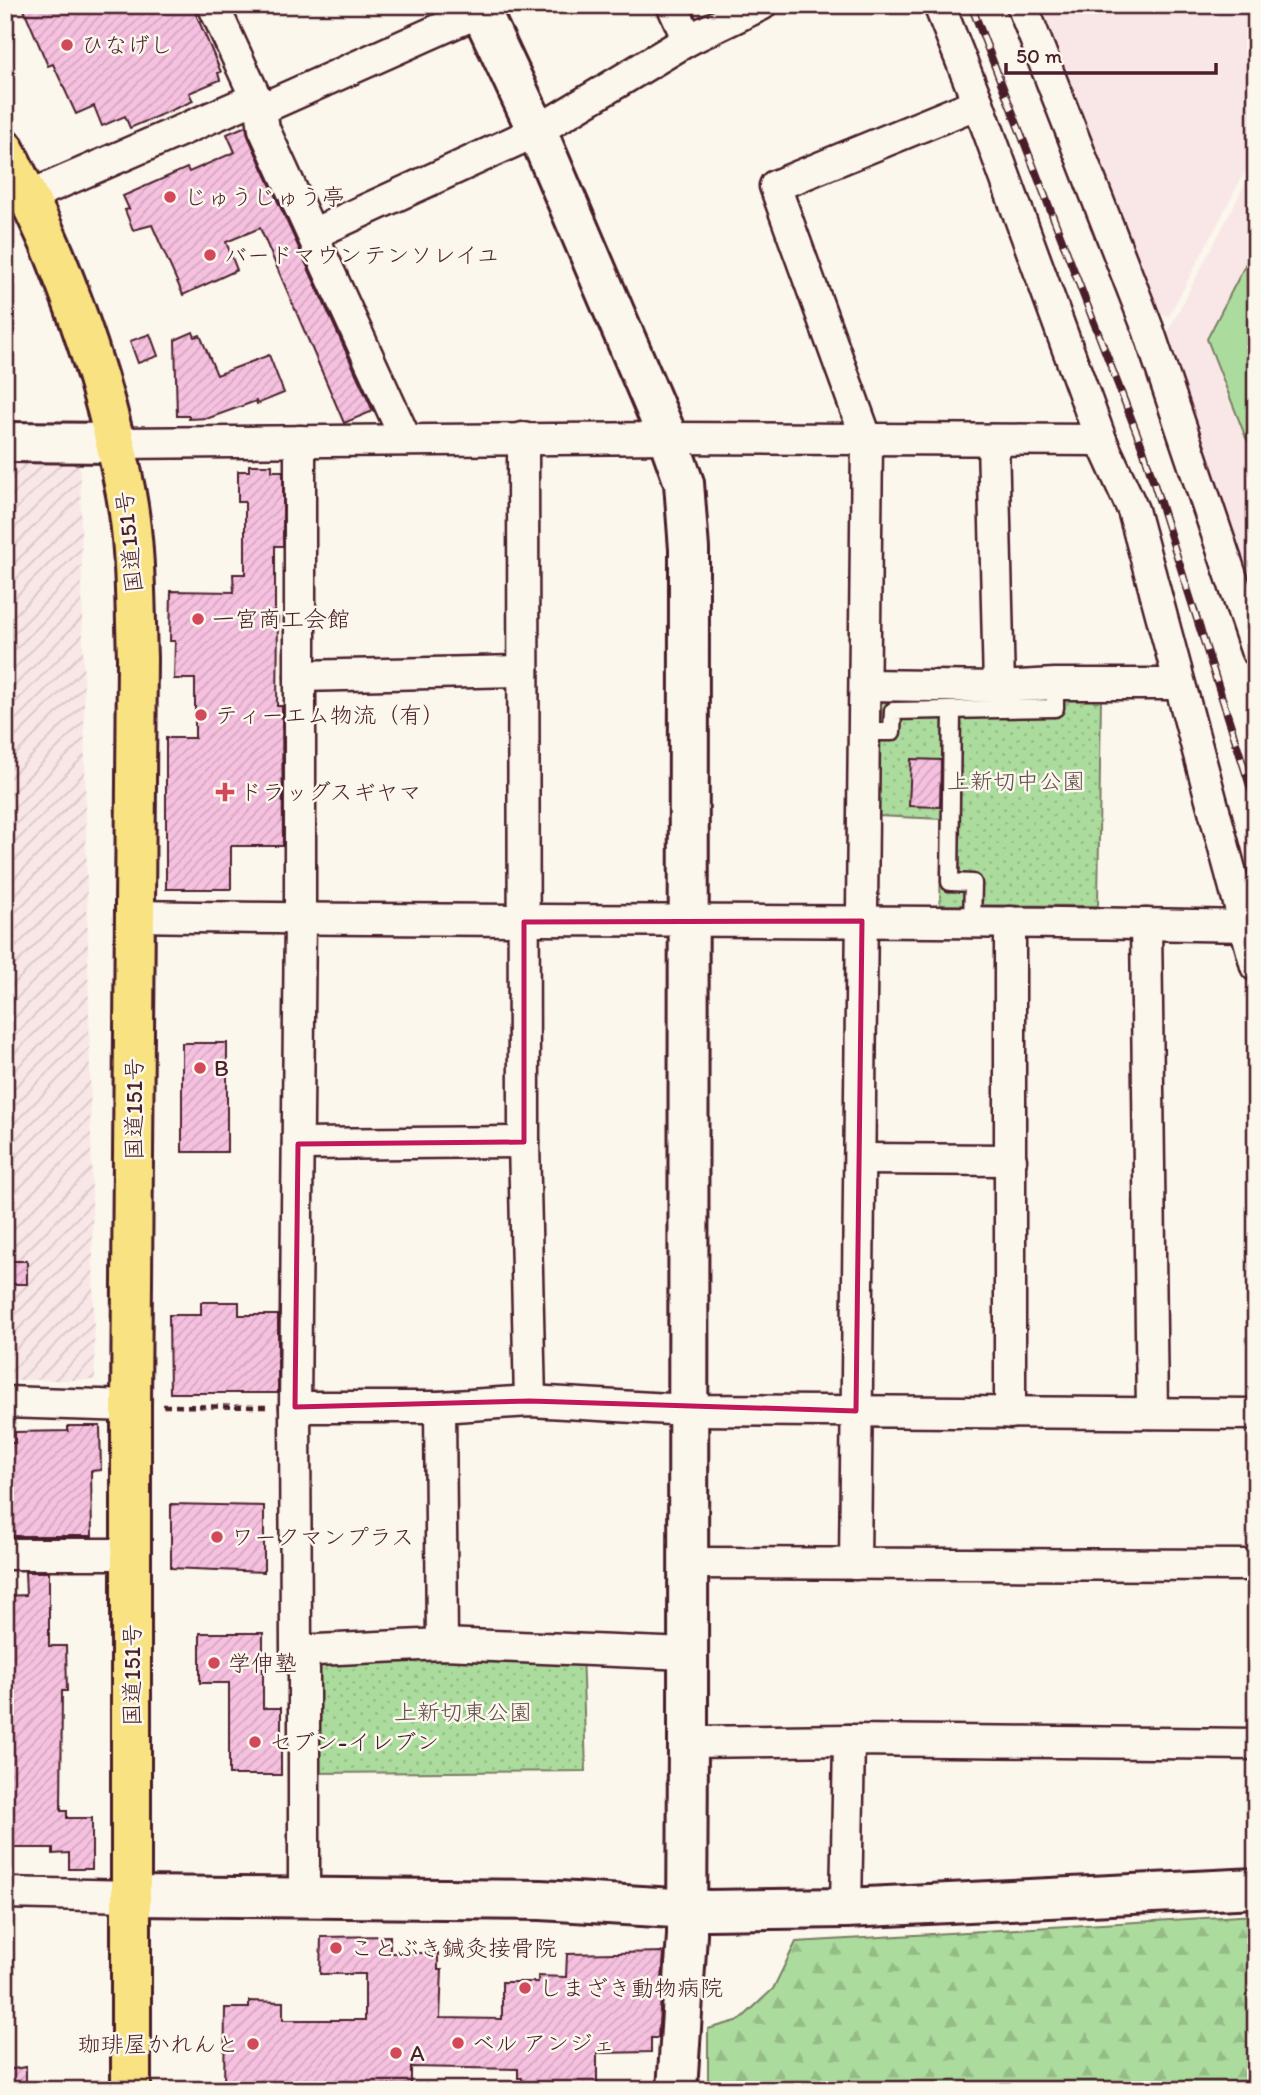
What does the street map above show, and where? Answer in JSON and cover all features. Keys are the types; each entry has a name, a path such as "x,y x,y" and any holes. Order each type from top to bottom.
{"highway":[{"name":"国道151号","path":"5,150 54,255 97,372 127,495 134,567 137,658 135,916 144,1406 132,1554 131,2090"}],"street":[{"path":"213,5 259,104 264,129 406,440"},
{"path":"672,5 688,40"},
{"path":"313,234 537,131 688,40 761,5"},
{"path":"939,5 978,103 1101,440 1133,510 1256,965"},
{"path":"1022,5 1148,329 1256,650"},
{"path":"27,197 259,104 480,8 537,131 668,438 684,483 689,549 688,1742 687,1909 677,2090"},
{"path":"855,1564 867,440 775,186 978,103"},
{"path":"5,442 523,438 1101,440"},
{"path":"523,438 524,1142 530,1401"},
{"path":"993,440 999,687"},
{"path":"300,441 296,1651 442,1644 688,1654"},
{"path":"300,676 523,671"},
{"path":"866,685 999,687 1179,684"},
{"path":"135,916 524,922 862,921 1245,926"},
{"path":"1010,922 1010,1413"},
{"path":"1146,924 1152,1413"},
{"path":"298,1144 524,1142"},
{"path":"861,1159 1010,1160"},
{"path":"295,1407 440,1407 530,1401 687,1410 1256,1414"},
{"path":"5,1402 144,1406"},
{"path":"440,1407 442,1644"},
{"path":"5,1554 132,1554"},
{"path":"688,1563 1256,1566"},
{"path":"304,1669 304,1897"},
{"path":"688,1742 849,1740 1256,1744"},
{"path":"846,1908 849,1740"},
{"path":"5,1894 541,1900 687,1909 846,1908 1256,1888"}],"lane":[{"path":"865,733 892,732 893,711 1055,708 1055,684"},
{"path":"952,710 950,882 973,883 972,922"}],"path":[{"path":"144,1406 295,1407"}],"highlighted area":[{"path":"862,921 856,1411 530,1401 295,1407 298,1144 524,1142 524,922"}],"shaded area":[{"path":"1041,5 1256,5 1256,151 1169,316 1152,313"},
{"path":"1256,163 1256,640 1167,333"},
{"path":"5,460 80,460 95,1380 5,1380"}],"green space":[{"path":"1256,244 1256,452 1246,438 1207,339"},
{"name":"上新切中公園","path":"1101,696 1098,906 940,905 942,819 878,816 881,698"},
{"name":"上新切東公園","path":"582,1650 586,1771 313,1773 315,1657"},
{"path":"1256,1915 1256,2090 708,2090 708,2029 740,2020 773,1989 796,1942"}],"building":[{"path":"22,5 192,5 221,72 218,73 220,80 189,93 193,101 130,128 125,116 102,126 94,106 76,114 53,64 48,66"},
{"path":"246,126 248,136 373,411 344,423 260,228 226,242 237,270 183,295 152,225 133,230 125,210 129,209 123,196 187,168 189,172 235,152 227,134"},
{"path":"193,332 195,337 200,335 217,375 269,355 284,393 209,418 189,419 189,416 177,416 175,340"},
{"path":"150,334 158,356 138,363 130,341"},
{"path":"249,465 272,465 272,471 283,471 283,546 275,546 275,618 278,618 277,706 282,706 283,846 231,846 231,889 166,889 166,738 195,738 195,679 174,679 175,641 170,641 171,591 234,592 233,574 245,574 245,502 238,502 238,471 249,471"},
{"path":"911,759 941,760 940,807 909,806"},
{"path":"182,1043 227,1043 227,1152 182,1152"},
{"path":"5,1261 27,1261 27,1284 5,1284"},
{"path":"201,1302 239,1302 239,1315 278,1315 278,1393 170,1393 169,1315 201,1315"},
{"path":"68,1426 100,1426 101,1470 91,1471 92,1536 5,1536 5,1443 15,1443 15,1432 68,1431"},
{"name":"ワークマンプラス","path":"171,1504 264,1506 264,1572 171,1568"},
{"path":"25,1572 49,1572 49,1646 66,1646 67,1691 62,1691 61,1811 67,1811 67,1818 92,1818 92,1869 69,1869 69,1853 53,1854 53,1848 5,1848 5,1596 26,1595"},
{"path":"200,1633 263,1633 263,1708 281,1708 281,1775 229,1775 229,1683 200,1683"},
{"path":"390,1936 390,1953 438,1953 438,1970 442,1970 440,2018 502,2019 502,1982 538,1982 538,1976 566,1977 567,1954 664,1952 658,2038 651,2038 651,2052 597,2053 597,2086 523,2084 522,2078 518,2078 518,2069 411,2067 411,2085 283,2086 283,2090 224,2090 225,2008 249,2008 249,2001 283,2002 283,2020 365,2020 365,1974 320,1974 321,1937"},
{"path":"26,2067 26,2090 5,2090 5,2070"}],"railway":[{"path":"971,5 1143,449 1256,805"}],"place":[{"name":"ひなげし","path":"67,45"},
{"name":"じゅうじゅう亭","path":"170,197"},
{"name":"バードマウンテンソレイユ","path":"210,255"},
{"name":"一宮商工会館","path":"198,619"},
{"name":"ティーエム物流（有）","path":"201,715"},
{"name":"ドラッグスギヤマ","path":"225,792"},
{"name":"B","path":"200,1068"},
{"name":"ワークマンプラス","path":"217,1537"},
{"name":"学伸塾","path":"214,1663"},
{"name":"セブン-イレブン","path":"255,1742"},
{"name":"ことぶき鍼灸接骨院","path":"336,1948"},
{"name":"しまざき動物病院","path":"525,1988"},
{"name":"ベル アンジェ","path":"458,2043"},
{"name":"珈琲屋かれんと","path":"253,2044"},
{"name":"A","path":"396,2053"}]}
